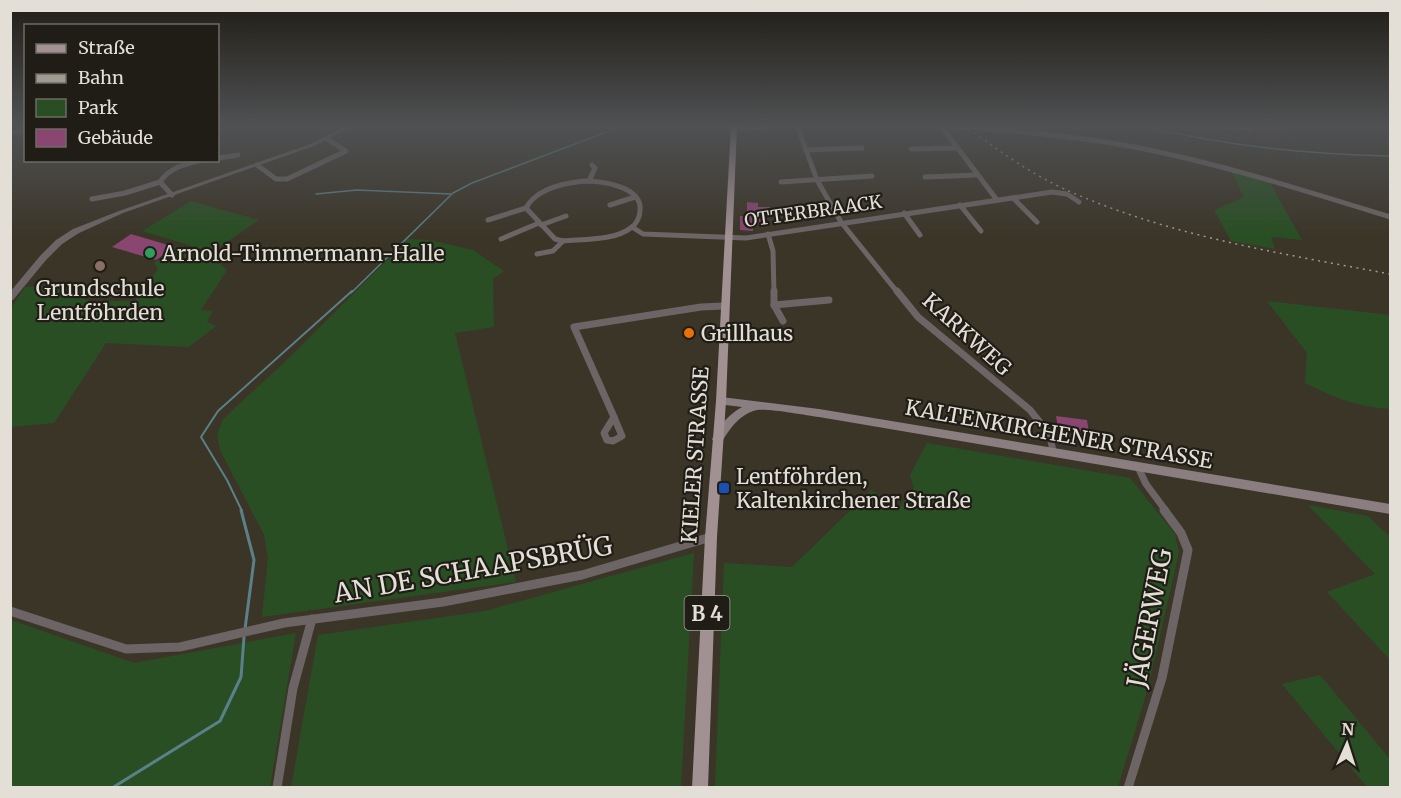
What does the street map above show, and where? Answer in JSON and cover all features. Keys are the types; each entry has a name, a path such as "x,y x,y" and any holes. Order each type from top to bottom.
{"main road":[{"name":"KIELER STRASSE","path":"700,788 711,537 721,401 732,162"},
{"name":"KALTENKIRCHENER STRASSE","path":"721,401 819,413 1390,509"},
{"path":"717,439 723,428 738,414 761,406"}],"street":[{"path":"92,199 125,193 159,182 167,173 195,162"},
{"path":"10,298 43,258 65,237 91,224 264,162"},
{"path":"257,165 276,179 287,179 322,162"},
{"name":"KARKWEG","path":"810,162 817,180 841,222 918,317 1030,410 1050,435 1053,452"},
{"path":"967,162 997,200"},
{"path":"1200,162 1260,177 1390,217"},
{"path":"590,181 594,168 592,165"},
{"path":"925,177 976,175"},
{"path":"781,182 872,176"},
{"path":"488,220 526,207 531,198 538,194 567,184 590,181 617,186 635,197 641,209 641,215 632,227 615,235 563,241 555,238 526,207"},
{"path":"159,182 172,195"},
{"name":"OTTERBRAACK","path":"632,227 652,236 728,238 1059,192 1074,197 1079,202"},
{"path":"610,205 635,197"},
{"path":"1013,198 1037,222"},
{"path":"960,205 981,231"},
{"name":"OTTERBRAACK","path":"904,213 920,235"},
{"path":"501,239 566,216"},
{"path":"768,234 773,251 774,305 783,321"},
{"path":"537,254 553,251 563,241"},
{"path":"774,305 829,300"},
{"path":"614,417 574,327 701,307 724,306"},
{"name":"JÄGERWEG","path":"1128,788 1162,678 1188,550 1181,533 1146,484 1138,467"},
{"name":"AN DE SCHAAPSBRÜG","path":"10,611 126,649 180,647 312,619 442,602 582,575 711,537"},
{"name":"AN DE SCHAAPSBRÜG","path":"277,788 293,688 312,619"}],"green space":[{"path":"1231,172 1269,181 1302,240 1271,237 1275,249 1231,241 1214,210 1244,197"},
{"path":"191,201 259,220 212,252 142,231"},
{"path":"408,239 429,240 473,250 504,271 493,279 494,327 455,333 516,582 262,617 268,558 264,535 220,450 217,435 223,419 289,358"},
{"path":"178,246 209,255 227,270 201,310 213,311 207,322 216,326 189,347 106,343 54,423 11,427 11,308 25,287 67,286 85,292 84,298 89,301 135,301 158,269 154,263"},
{"path":"1267,301 1390,315 1390,409 1346,401 1305,383 1307,353"},
{"path":"927,443 1130,478 1175,534 1179,552 1148,688 1118,787 715,787 724,563 792,567 871,490 899,507 914,488 910,475"},
{"path":"1308,505 1368,516 1390,537 1390,660 1327,592 1375,574"},
{"path":"694,553 681,787 291,787 318,635 485,611"},
{"path":"11,620 134,663 296,633 270,787 11,787"},
{"path":"1320,675 1390,759 1390,787 1367,787 1282,684"}],"building":[{"path":"747,202 758,203 758,207 770,207 770,215 763,214 763,225 753,224 753,231 740,230 740,216 747,216"},
{"name":"Arnold-Timmermann-Halle","path":"131,234 175,247 156,260 112,247"},
{"path":"1056,416 1087,420 1089,433 1058,428"}],"waterway":[{"path":"351,293 453,193 472,183 527,162"},
{"path":"316,194 357,190 451,194"},
{"path":"242,511 227,480 201,437 218,411 352,291"},
{"path":"241,510 254,560 245,629"},
{"path":"112,788 220,721 241,677 244,637"}],"railway":[{"path":"1017,162 1060,187 1140,218 1222,241 1390,274"}],"place":[{"name":"Arnold-Timmermann-Halle","path":"150,253"},
{"name":"Grundschule Lentföhrden","path":"100,266"},
{"name":"Grillhaus","path":"689,333"},
{"name":"Lentföhrden, Kaltenkirchener Straße","path":"724,488"}]}
